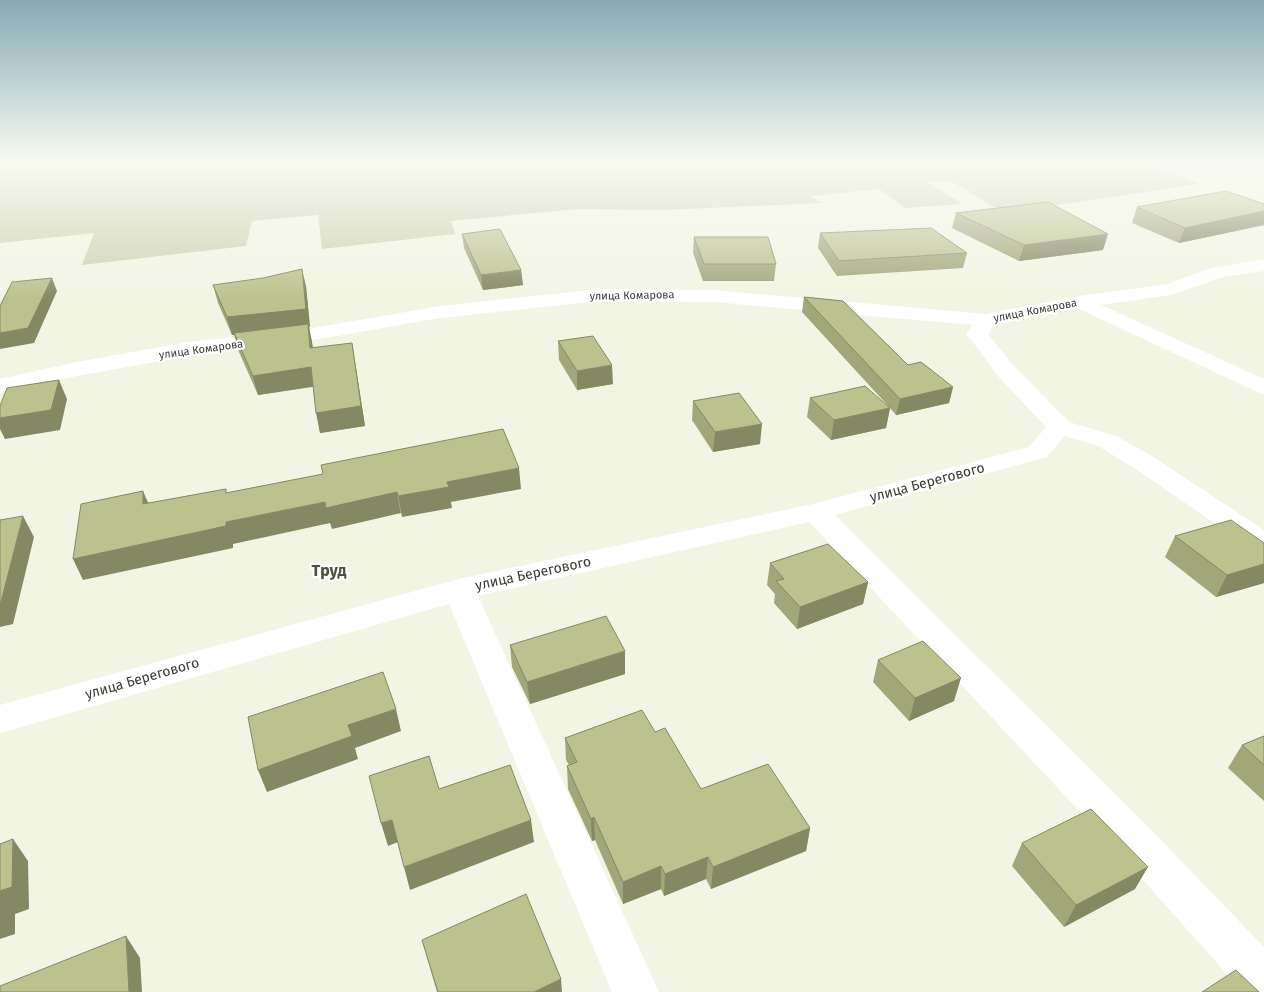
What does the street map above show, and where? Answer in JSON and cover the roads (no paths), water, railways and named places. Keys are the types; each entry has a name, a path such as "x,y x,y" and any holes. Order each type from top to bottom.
{"street":[{"name":"улица Комарова","path":"0,386 77,369 188,350 302,336 440,312 600,295 665,294 713,296 986,320 1079,302 1171,289 1218,272 1264,265"},
{"path":"1079,302 1264,388"},
{"path":"986,320 977,334 1006,370 1060,427 1114,445 1143,462 1264,543"},
{"name":"улица Берегового","path":"0,718 459,590 815,512 1038,452 1060,427"},
{"path":"815,512 1141,848 1264,981"},
{"path":"459,590 636,992"}],"district":[{"name":"Труд","path":"329,570"}]}
